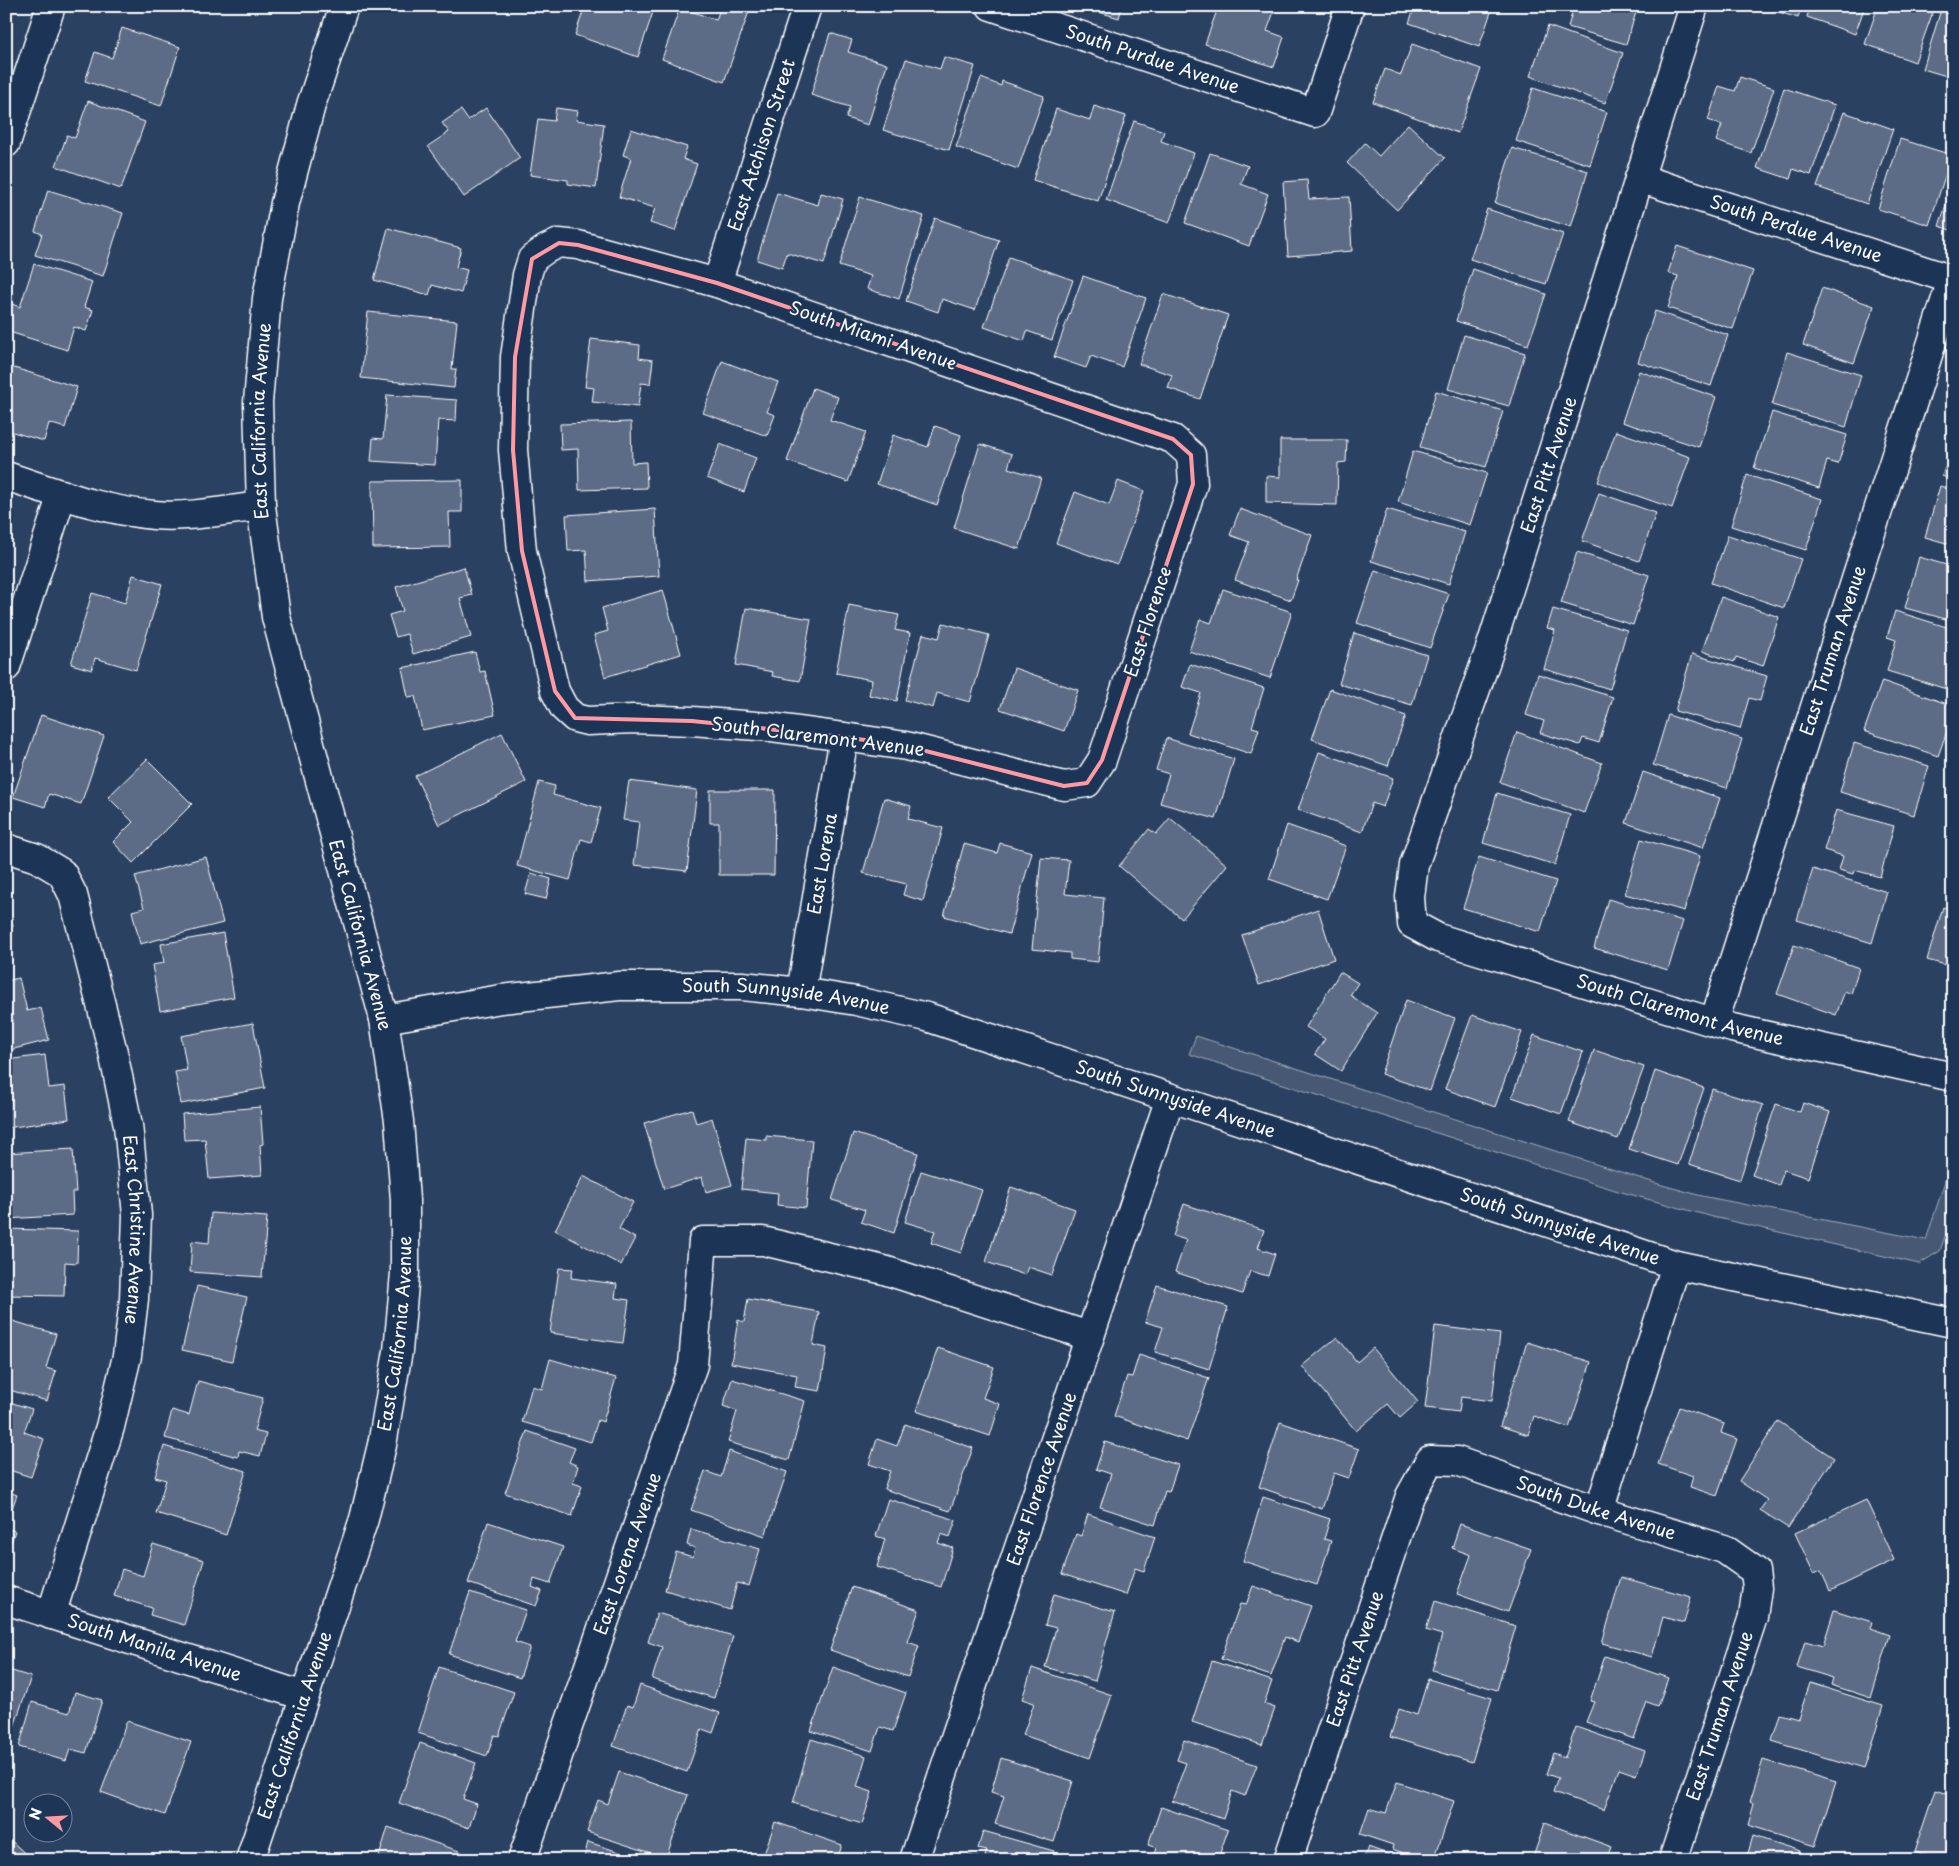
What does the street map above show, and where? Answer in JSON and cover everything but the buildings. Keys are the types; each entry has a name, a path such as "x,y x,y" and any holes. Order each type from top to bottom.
{"street":[{"path":"6,143 51,6"},
{"name":"East California Avenue","path":"250,1860 364,1519 382,1444 398,1351 405,1273 405,1200 399,1121 384,1019 276,617 261,506 258,402 267,298 285,203 312,105 344,6"},
{"name":"East Atchison Street","path":"717,283 807,6"},
{"name":"South Purdue Avenue","path":"991,6 1315,113 1350,6"},
{"name":"East Pitt Avenue","path":"1412,924 1410,898 1414,865 1490,649 1694,6"},
{"name":"South Perdue Avenue","path":"1640,178 1953,280"},
{"name":"South Miami Avenue","path":"575,718 564,708 554,691 522,551 513,450 515,357 527,275 532,259 559,243 578,245 717,283 1173,439 1191,455"},
{"name":"East Truman Avenue","path":"1714,1022 1953,280"},
{"name":"East Florence","path":"1087,783 1102,760 1193,484 1191,455"},
{"path":"6,476 113,510 156,515 192,514 261,506"},
{"path":"6,667 62,494"},
{"name":"South Claremont Avenue","path":"575,718 600,722 634,719 770,727 906,746 1064,786 1087,783"},
{"name":"East Lorena","path":"801,992 844,737"},
{"name":"East Christine Avenue","path":"6,848 37,858 62,873 73,896 113,1052 128,1125 137,1215 134,1299 127,1356 110,1427 51,1615"},
{"name":"South Claremont Avenue","path":"1412,924 1438,938 1732,1028 1953,1078"},
{"name":"South Sunnyside Avenue","path":"384,1019 501,999 619,986 742,986 801,992 856,1002 927,1017 1676,1265 1953,1323"},
{"name":"East Florence Avenue","path":"914,1860 1170,1098"},
{"name":"East Lorena Avenue","path":"522,1860 693,1365 703,1241 763,1241 884,1270 1089,1336"},
{"path":"1599,1511 1676,1265"},
{"name":"East Pitt Avenue","path":"1288,1860 1410,1496 1430,1460"},
{"name":"South Duke Avenue","path":"1430,1460 1458,1462 1599,1511 1724,1549 1755,1571"},
{"name":"East Truman Avenue","path":"1673,1860 1753,1616 1758,1588 1755,1571"},
{"name":"South Manila Avenue","path":"6,1600 304,1696"}],"highlighted area":[{"path":"559,243 578,245 717,283 1173,439 1191,455 1193,484 1102,760 1087,783 1064,786 906,746 844,737 692,721 575,718 555,691 522,551 513,450 515,357 532,259"}],"shaded area":[{"path":"1196,1036 1655,1183 1702,1196 1926,1240 1953,1156 1953,1213 1940,1251 1919,1264 1713,1217 1618,1191 1189,1054"}]}
